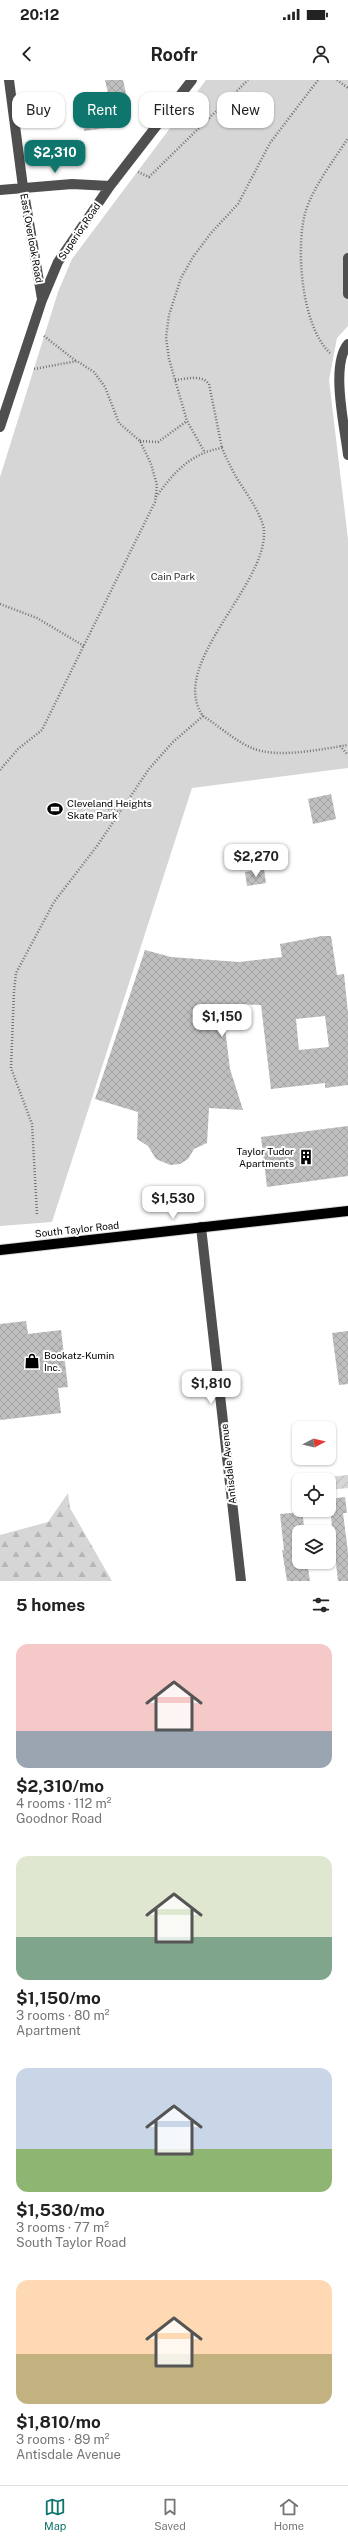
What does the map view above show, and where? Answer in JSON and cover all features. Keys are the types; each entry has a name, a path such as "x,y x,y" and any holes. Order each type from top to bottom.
{"main road":[{"name":"South Taylor Road","path":"0,1250 348,1211"}],"street":[{"name":"East Overlook Road","path":"9,80 23,187 42,300"},
{"name":"Superior Road","path":"0,427 42,300 58,262 110,186 192,80"},
{"path":"0,190 72,184 110,186"},
{"path":"348,258 348,294"},
{"path":"347,345 341,361 339,379 348,455"},
{"name":"Antisdale Avenue","path":"201,1227 241,1581"}],"path":[{"path":"138,172 149,177 248,80"},
{"path":"204,451 187,422 184,403 175,380 166,337 169,315 181,278 210,233 238,204 270,143 318,80"},
{"path":"337,80 348,88"},
{"path":"341,361 328,352 317,336 311,317 301,258 301,230 307,208 319,184 348,138"},
{"path":"44,336 94,372 105,387 120,423 140,441 151,464 157,485 156,497"},
{"path":"32,369 77,361"},
{"path":"175,380 197,378 205,379 209,384 222,448 264,530 260,560 211,643 195,682 195,704 203,716 253,748 270,752 348,745"},
{"path":"140,441 158,442 187,422"},
{"path":"0,770 18,749 42,730 156,497 190,458 204,451 222,448"},
{"path":"0,604 37,618 84,646"},
{"path":"37,1214 32,1124 12,1068 14,991 16,973 54,902 120,812 149,769 173,742 203,716"},
{"path":"340,746 348,755"},
{"path":"97,805 120,812"}],"green space":[{"name":"Cain Park","path":"206,80 348,80 348,326 337,338 329,380 348,539 348,768 192,788 52,1222 0,1226 0,477 58,292 72,259 170,128 209,128 209,92 197,92"},
{"path":"348,1475 348,1488 336,1489 336,1476"},
{"path":"68,1493 70,1508 112,1581 0,1581 0,1535 48,1522"}],"building":[{"path":"105,80 123,80 126,92 108,92"},
{"path":"84,128 107,128 84,131"},
{"path":"331,794 336,819 313,824 308,799"},
{"path":"264,869 266,883 247,886 245,872"},
{"path":"322,936 331,936 337,975 344,974 348,1013 348,1085 325,1088 325,1083 271,1089 261,1005 222,1004 230,1069 243,1110 209,1108 207,1143 194,1149 188,1159 180,1164 170,1165 156,1159 148,1146 137,1139 138,1112 95,1099 145,950 171,957 239,962 282,957 280,944","holes":["325,1016 329,1047 299,1050 296,1019"]},
{"name":"Taylor Tudor Apartments","path":"348,1126 348,1176 267,1187 261,1137"},
{"name":"Bookatz-Kumin Inc.","path":"26,1321 28,1334 61,1330 68,1387 58,1388 61,1413 0,1420 0,1324"},
{"path":"348,1331 348,1384 339,1385 332,1333"},
{"path":"345,1497 347,1513 343,1513 348,1552 348,1581 338,1581 336,1563 336,1525 332,1525 331,1517 336,1517 336,1498"},
{"path":"292,1513 292,1517 303,1517 304,1525 292,1525 292,1569 308,1569 310,1581 287,1581 282,1550 284,1550 280,1514"}],"place":[{"name":"Cleveland Heights Skate Park","path":"55,809"},
{"name":"Taylor Tudor Apartments","path":"306,1157"},
{"name":"Bookatz-Kumin Inc.","path":"32,1361"}]}
